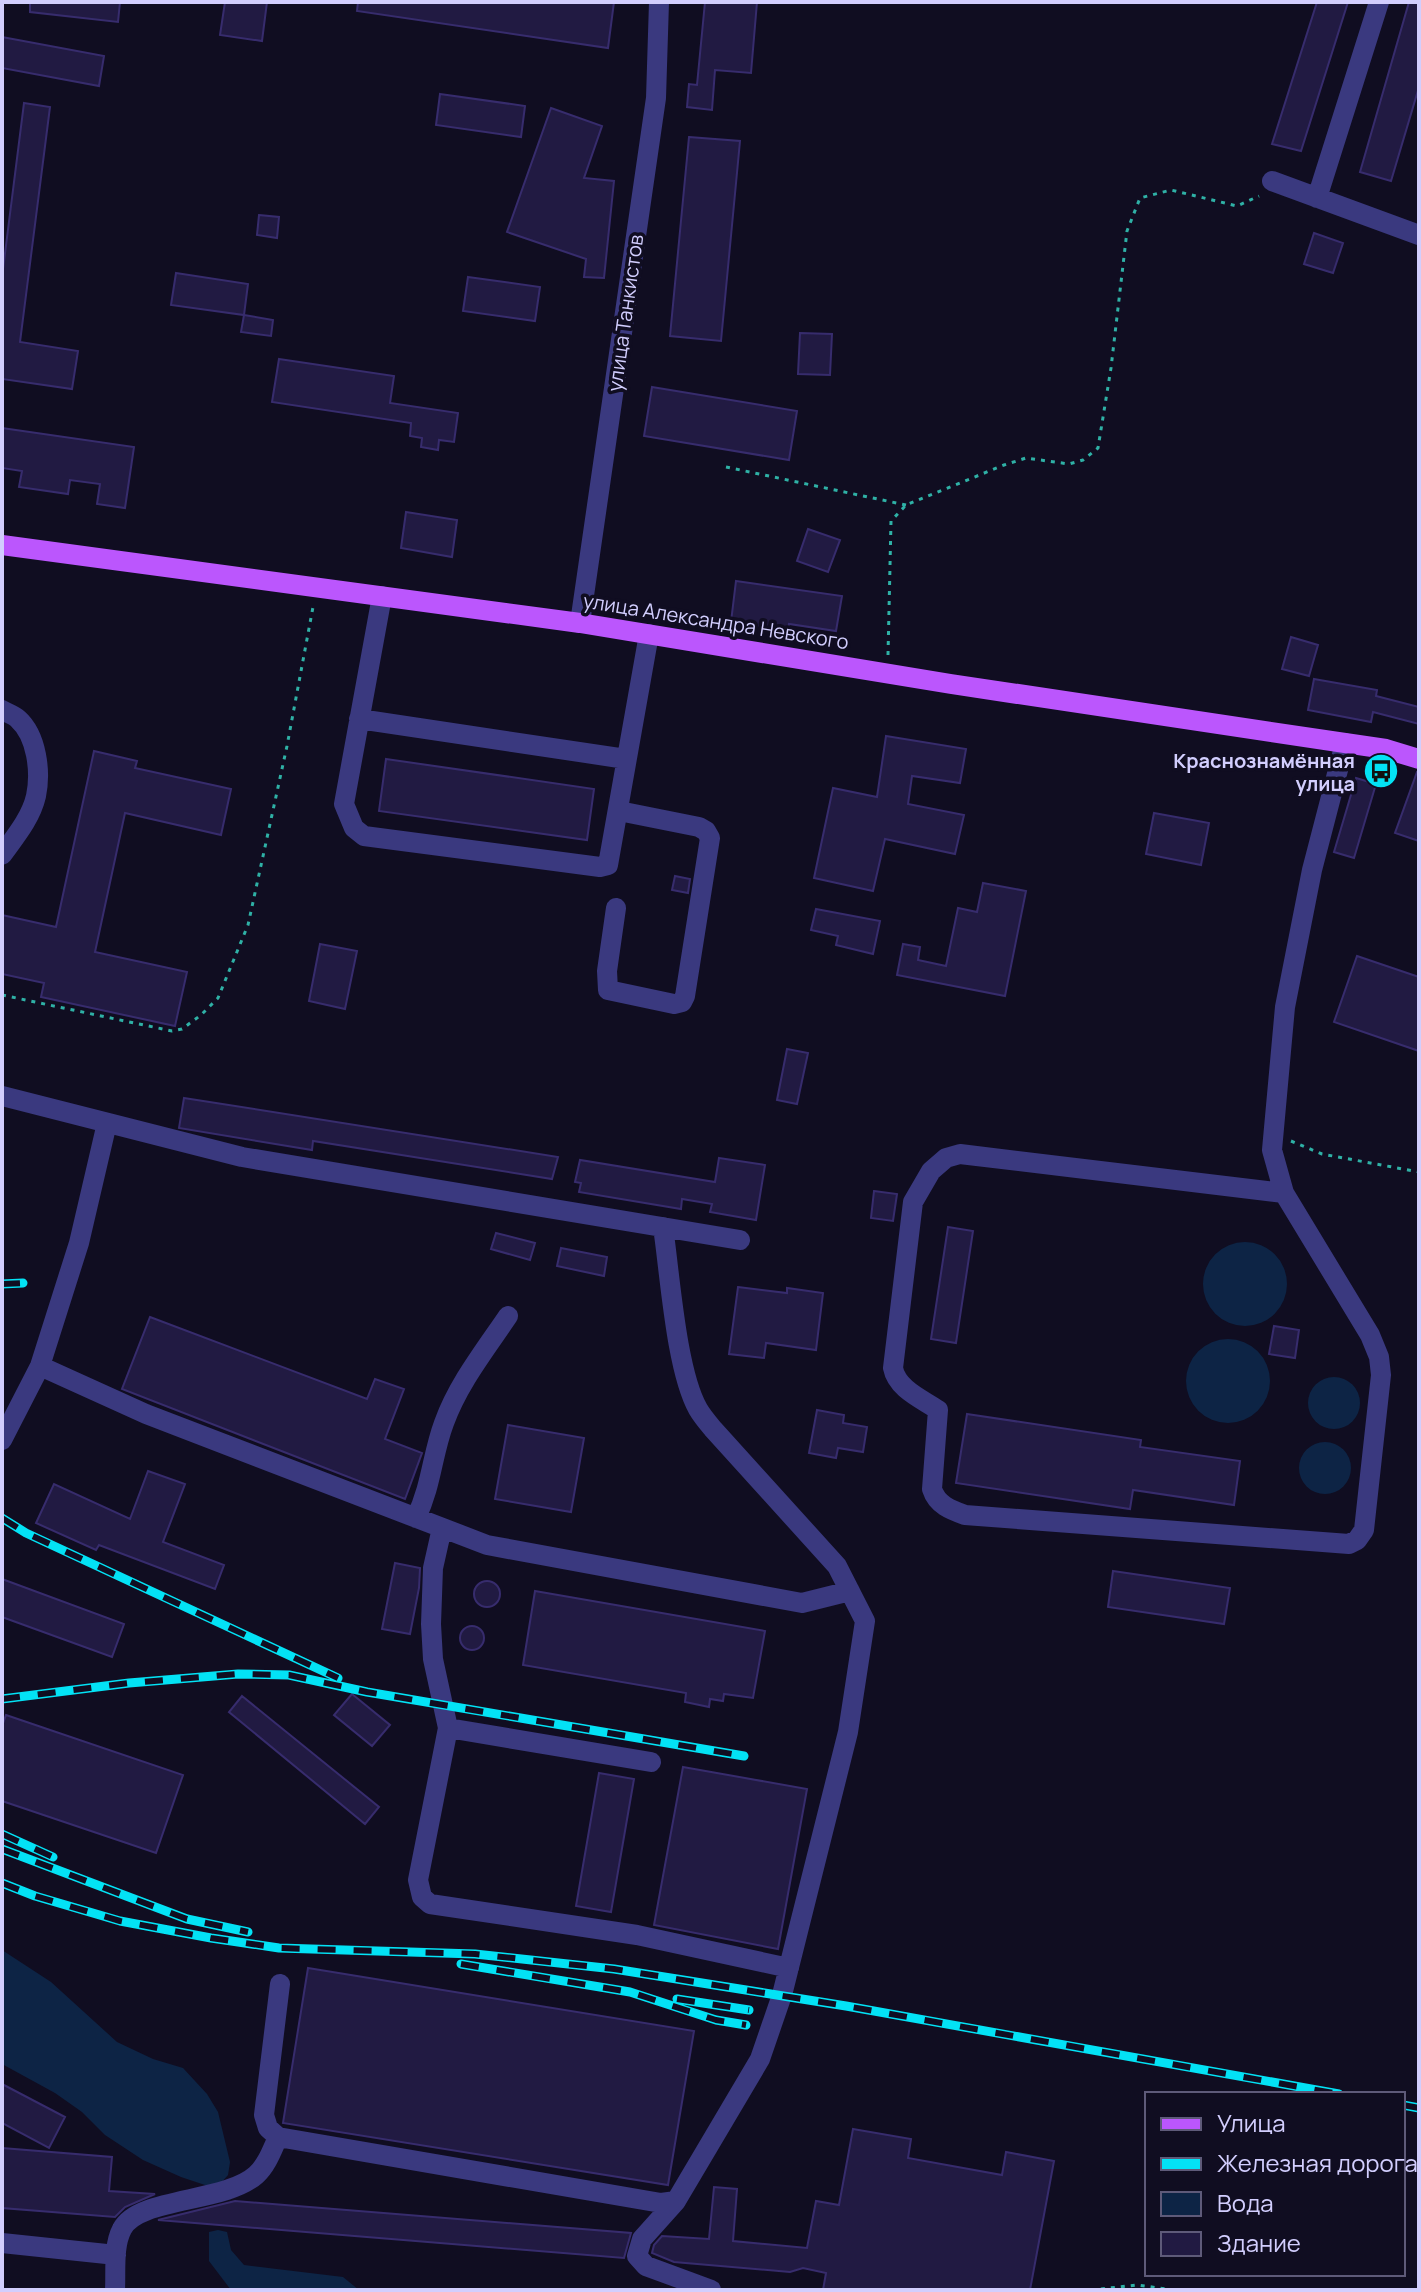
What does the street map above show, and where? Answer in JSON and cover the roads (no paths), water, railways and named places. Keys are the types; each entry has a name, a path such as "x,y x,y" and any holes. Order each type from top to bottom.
{"main road":[{"name":"улица Александра Невского","path":"2,545 580,623 1386,749 1419,759"}],"street":[{"name":"улица Танкистов","path":"580,623 656,98 659,2"},
{"path":"1317,198 1379,2"},
{"path":"1272,181 1419,235"},
{"path":"382,596 344,804 354,828 364,836 600,867 608,865 649,634"},
{"path":"2,710 18,719 29,734 37,762 36,795 26,821 2,855"},
{"path":"359,719 626,759"},
{"path":"1284,1193 960,1154 946,1158 931,1171 913,1202 893,1368 901,1386 938,1410 934,1497 942,1505 965,1515 1349,1544 1357,1540 1366,1521 1381,1375 1379,1357 1370,1335 1284,1193 1272,1150 1285,1007 1312,870 1345,743"},
{"path":"616,908 607,971 608,990 674,1004 682,1002 710,838 699,827 619,811"},
{"path":"2,1096 242,1157 740,1240"},
{"path":"2,1440 40,1366 79,1243 107,1123"},
{"path":"663,1227 681,1353 698,1409 837,1566 865,1621 850,1716 789,1968 760,2059 676,2201 642,2239 637,2256 646,2266 711,2290"},
{"path":"416,1518 427,1495 448,1413 508,1316"},
{"path":"40,1366 146,1414 487,1545 802,1603 850,1591"},
{"path":"442,1528 433,1568 431,1624 433,1659 448,1728 418,1880 422,1897 430,1904 637,1935 789,1968"},
{"path":"448,1728 651,1762"},
{"path":"280,1984 264,2115 268,2128 278,2137 661,2203 676,2201"},
{"path":"115,2290 116,2255 122,2229 133,2215 232,2190 256,2175 278,2137"},
{"path":"2,2243 116,2255"}],"water":[{"path":"1245,1242 1268,1249 1280,1261 1287,1284 1280,1307 1268,1319 1245,1326 1222,1319 1210,1307 1203,1284 1210,1261 1222,1249"},
{"path":"1220,1339 1236,1339 1252,1346 1263,1357 1270,1381 1267,1397 1258,1411 1236,1423 1220,1423 1204,1416 1193,1405 1186,1389 1186,1373 1193,1357 1204,1346"},
{"path":"1334,1377 1352,1385 1360,1403 1352,1421 1334,1429 1316,1421 1308,1403 1316,1385"},
{"path":"1325,1442 1343,1450 1351,1468 1343,1486 1325,1494 1307,1486 1299,1468 1307,1450"},
{"path":"2,1950 51,1982 117,2042 153,2059 183,2068 207,2094 218,2112 230,2162 228,2175 221,2183 208,2186 143,2160 105,2135 82,2112 55,2093 2,2064"},
{"path":"209,2232 227,2232 231,2250 244,2265 343,2277 359,2290 231,2290 209,2261"}],"railway":[{"path":"2,1284 23,1283"},
{"path":"2,1518 26,1533 338,1678"},
{"path":"2,1699 129,1683 238,1674 289,1675 367,1692 744,1756"},
{"path":"2,1834 53,1857"},
{"path":"2,1849 187,1919 248,1932"},
{"path":"2,1883 120,1921 211,1938 279,1948 475,1954 614,1969 846,2006 1328,2092"},
{"path":"461,1964 630,1992 716,2020 746,2025"},
{"path":"677,1999 749,2010"},
{"path":"1405,2105 1419,2108"}],"place":[{"name":"Краснознамённая улица","path":"1381,771"}]}
